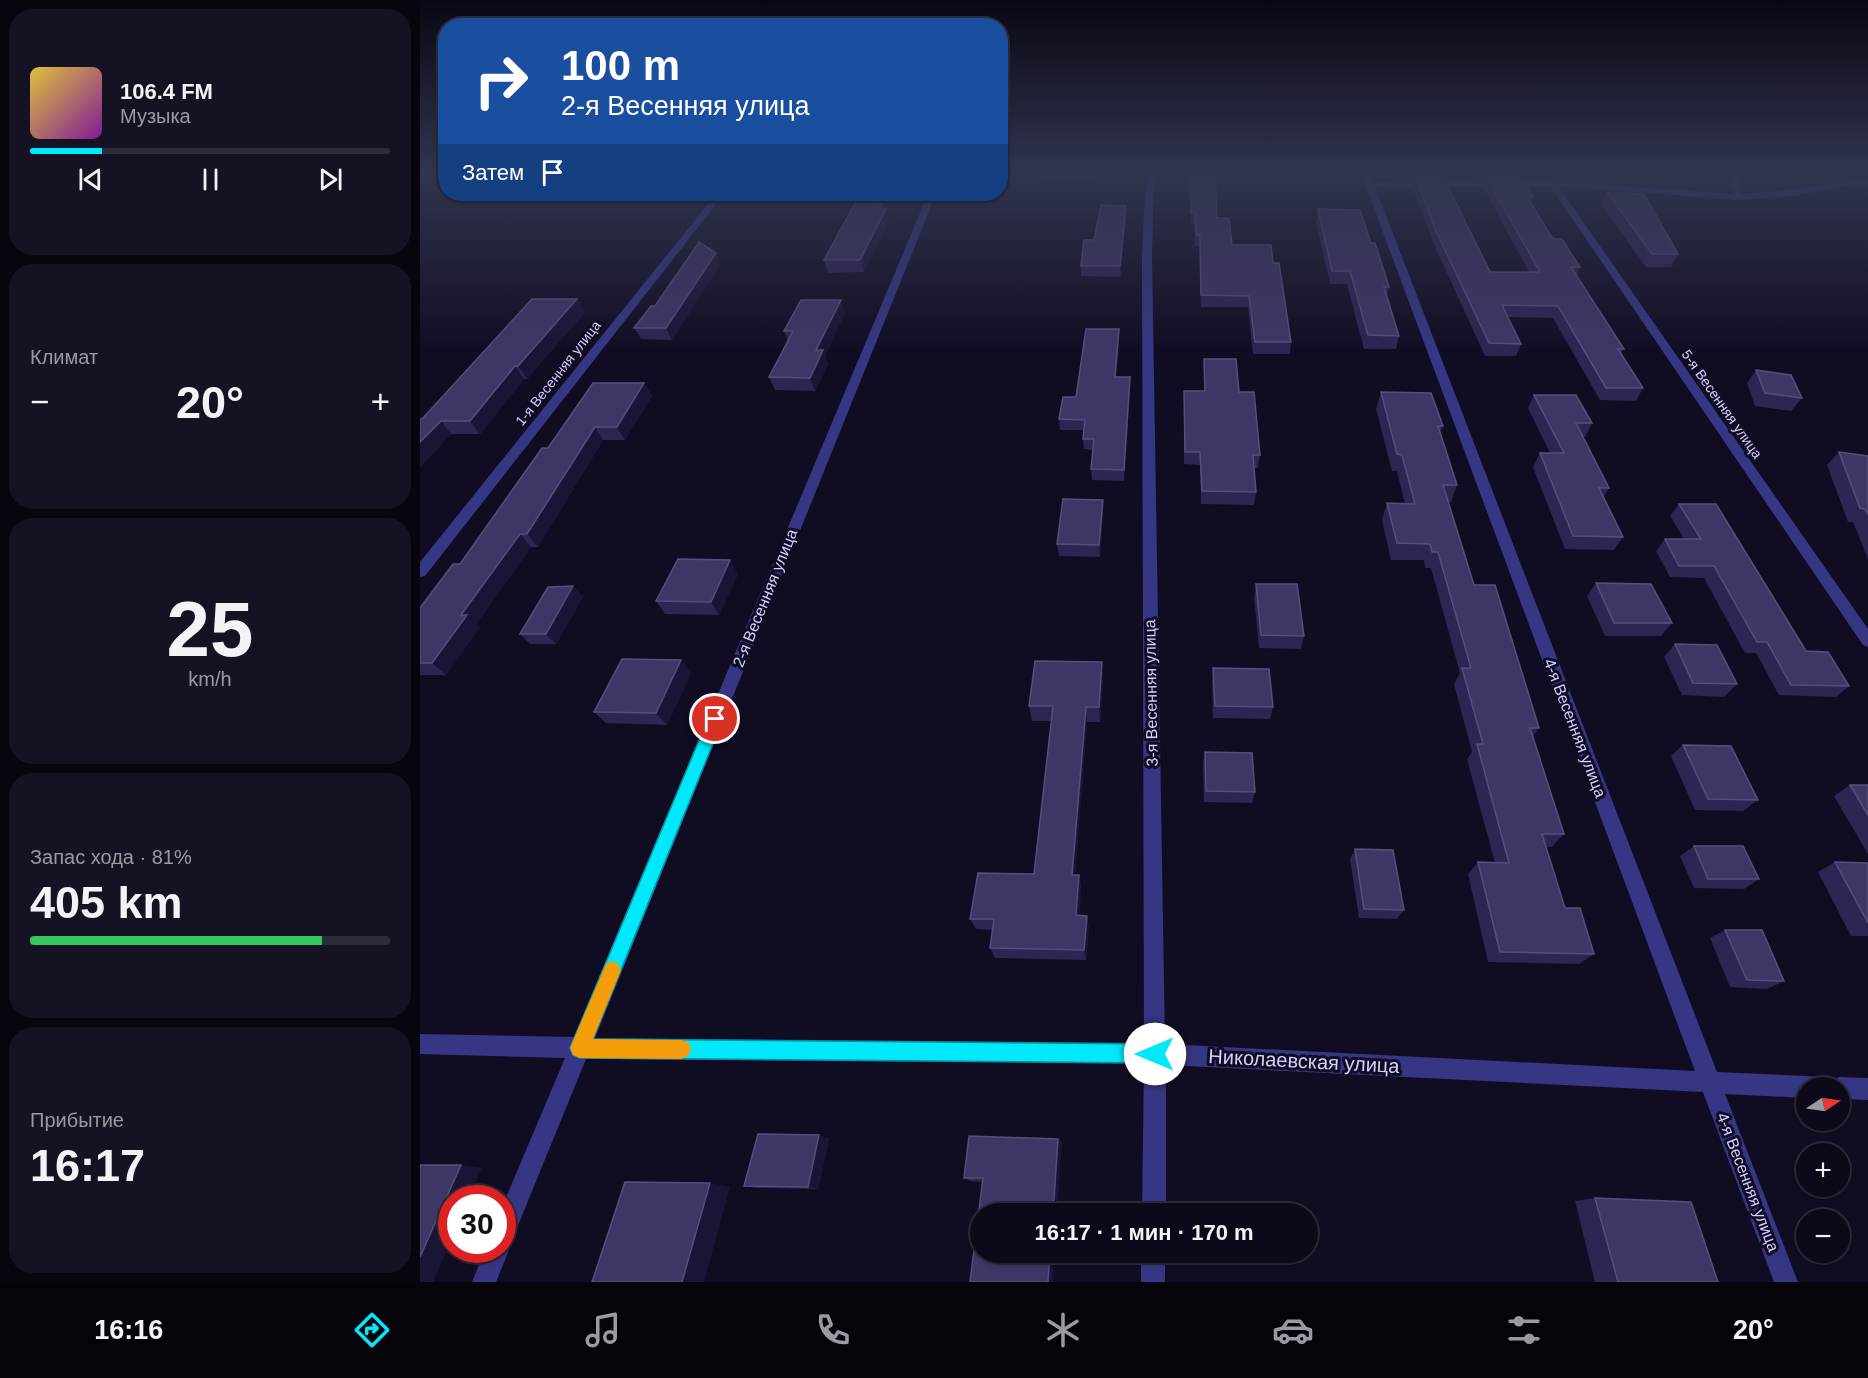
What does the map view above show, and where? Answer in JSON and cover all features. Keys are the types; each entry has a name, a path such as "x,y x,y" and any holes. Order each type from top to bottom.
{"street":[{"name":"1-я Весенняя улица","path":"420,572 689,233"},
{"name":"2-я Весенняя улица","path":"516,1202 916,233"},
{"name":"3-я Весенняя улица","path":"1148,233 1155,1054 1154,1203"},
{"name":"4-я Весенняя улица","path":"1387,233 1786,1282"},
{"name":"5-я Весенняя улица","path":"1586,233 1868,641"},
{"name":"Николаевская улица","path":"420,1044 580,1048 1155,1054 1796,1086"},
{"path":"1850,1088 1868,1089"},
{"path":"484,1282 492,1263"},
{"path":"1153,1263 1153,1282"}],"building":[{"path":"839,233 874,233 860,260 824,260"},
{"path":"1095,233 1123,233 1120,266 1081,266 1084,240 1094,240"},
{"path":"1196,233 1231,233 1232,245 1271,245 1273,263 1279,263 1291,342 1255,342 1249,296 1201,295 1200,235 1196,235"},
{"path":"1323,233 1368,233 1371,243 1375,243 1389,287 1384,287 1399,336 1368,335 1350,271 1332,271"},
{"path":"1437,233 1471,233 1490,272 1540,272 1518,233 1549,233 1553,239 1562,239 1580,267 1571,267 1624,349 1618,349 1643,388 1606,388 1558,306 1502,305 1521,344 1489,343"},
{"path":"1637,233 1666,233 1678,254 1652,254"},
{"path":"699,242 716,253 666,328 634,328 651,306 655,306"},
{"path":"532,299 577,299 518,366 515,366 470,421 441,421 420,442 420,419"},
{"path":"801,300 841,300 816,350 823,350 810,378 769,377 793,331 784,331"},
{"path":"1086,329 1119,329 1115,377 1130,377 1124,470 1091,469 1094,439 1083,439 1085,420 1059,419 1063,397 1076,397"},
{"path":"1204,359 1236,359 1239,392 1254,392 1260,455 1253,455 1256,492 1202,491 1200,452 1185,452 1184,391 1205,391"},
{"path":"1756,370 1791,375 1802,398 1765,393"},
{"path":"593,383 644,383 617,427 595,427 527,534 520,534 461,615 467,615 432,663 420,663 420,608 453,564 460,564 542,448 548,448"},
{"path":"1381,392 1431,393 1443,426 1438,426 1457,485 1443,485 1474,585 1495,585 1539,728 1530,728 1564,834 1542,834 1565,908 1580,908 1594,954 1500,952 1478,862 1509,863 1477,744 1483,744 1462,668 1471,668 1438,552 1432,552 1430,544 1397,543 1387,503 1415,504 1402,455 1397,454"},
{"path":"1534,395 1576,395 1592,423 1576,423 1609,488 1599,488 1623,537 1573,536 1540,453 1564,453"},
{"path":"1839,452 1868,456 1868,515 1865,509 1860,508"},
{"path":"1063,499 1103,500 1099,545 1057,544"},
{"path":"1679,504 1716,504 1806,651 1828,652 1849,686 1791,685 1767,642 1757,642 1714,566 1679,566 1665,539 1701,539"},
{"path":"678,559 730,560 711,602 656,601"},
{"path":"1596,583 1651,584 1672,623 1614,623"},
{"path":"1256,584 1297,584 1304,636 1261,635"},
{"path":"573,586 546,634 520,634 548,587"},
{"path":"1675,644 1717,645 1737,684 1693,683"},
{"path":"622,659 681,660 656,713 594,712"},
{"path":"1035,661 1102,662 1099,707 1086,707 1072,875 1079,875 1076,915 1087,916 1084,950 990,948 994,919 970,919 978,873 1034,874 1053,706 1029,706"},
{"path":"1213,668 1269,669 1273,707 1215,706"},
{"path":"1683,745 1731,746 1758,800 1708,799"},
{"path":"1205,752 1252,753 1255,792 1206,791"},
{"path":"1850,785 1868,785 1868,815"},
{"path":"1694,846 1743,846 1759,879 1708,879"},
{"path":"1355,849 1393,850 1404,910 1364,909"},
{"path":"1835,862 1868,863 1868,923"},
{"path":"1725,930 1762,930 1784,981 1747,980"},
{"path":"758,1134 819,1135 808,1187 744,1186"},
{"path":"969,1136 1058,1139 1054,1203 980,1203 983,1178 964,1178"},
{"path":"420,1165 461,1165 452,1185 438,1185 438,1217 420,1257"},
{"path":"625,1182 710,1183 682,1282 592,1282"},
{"path":"1595,1198 1691,1202 1718,1282 1618,1282"},
{"path":"972,1263 1049,1263 1048,1282 970,1282"}],"slow traffic":[{"path":"612,970 580,1048 681,1049"}],"route":[{"path":"715,719 580,1048 1155,1054"}]}
